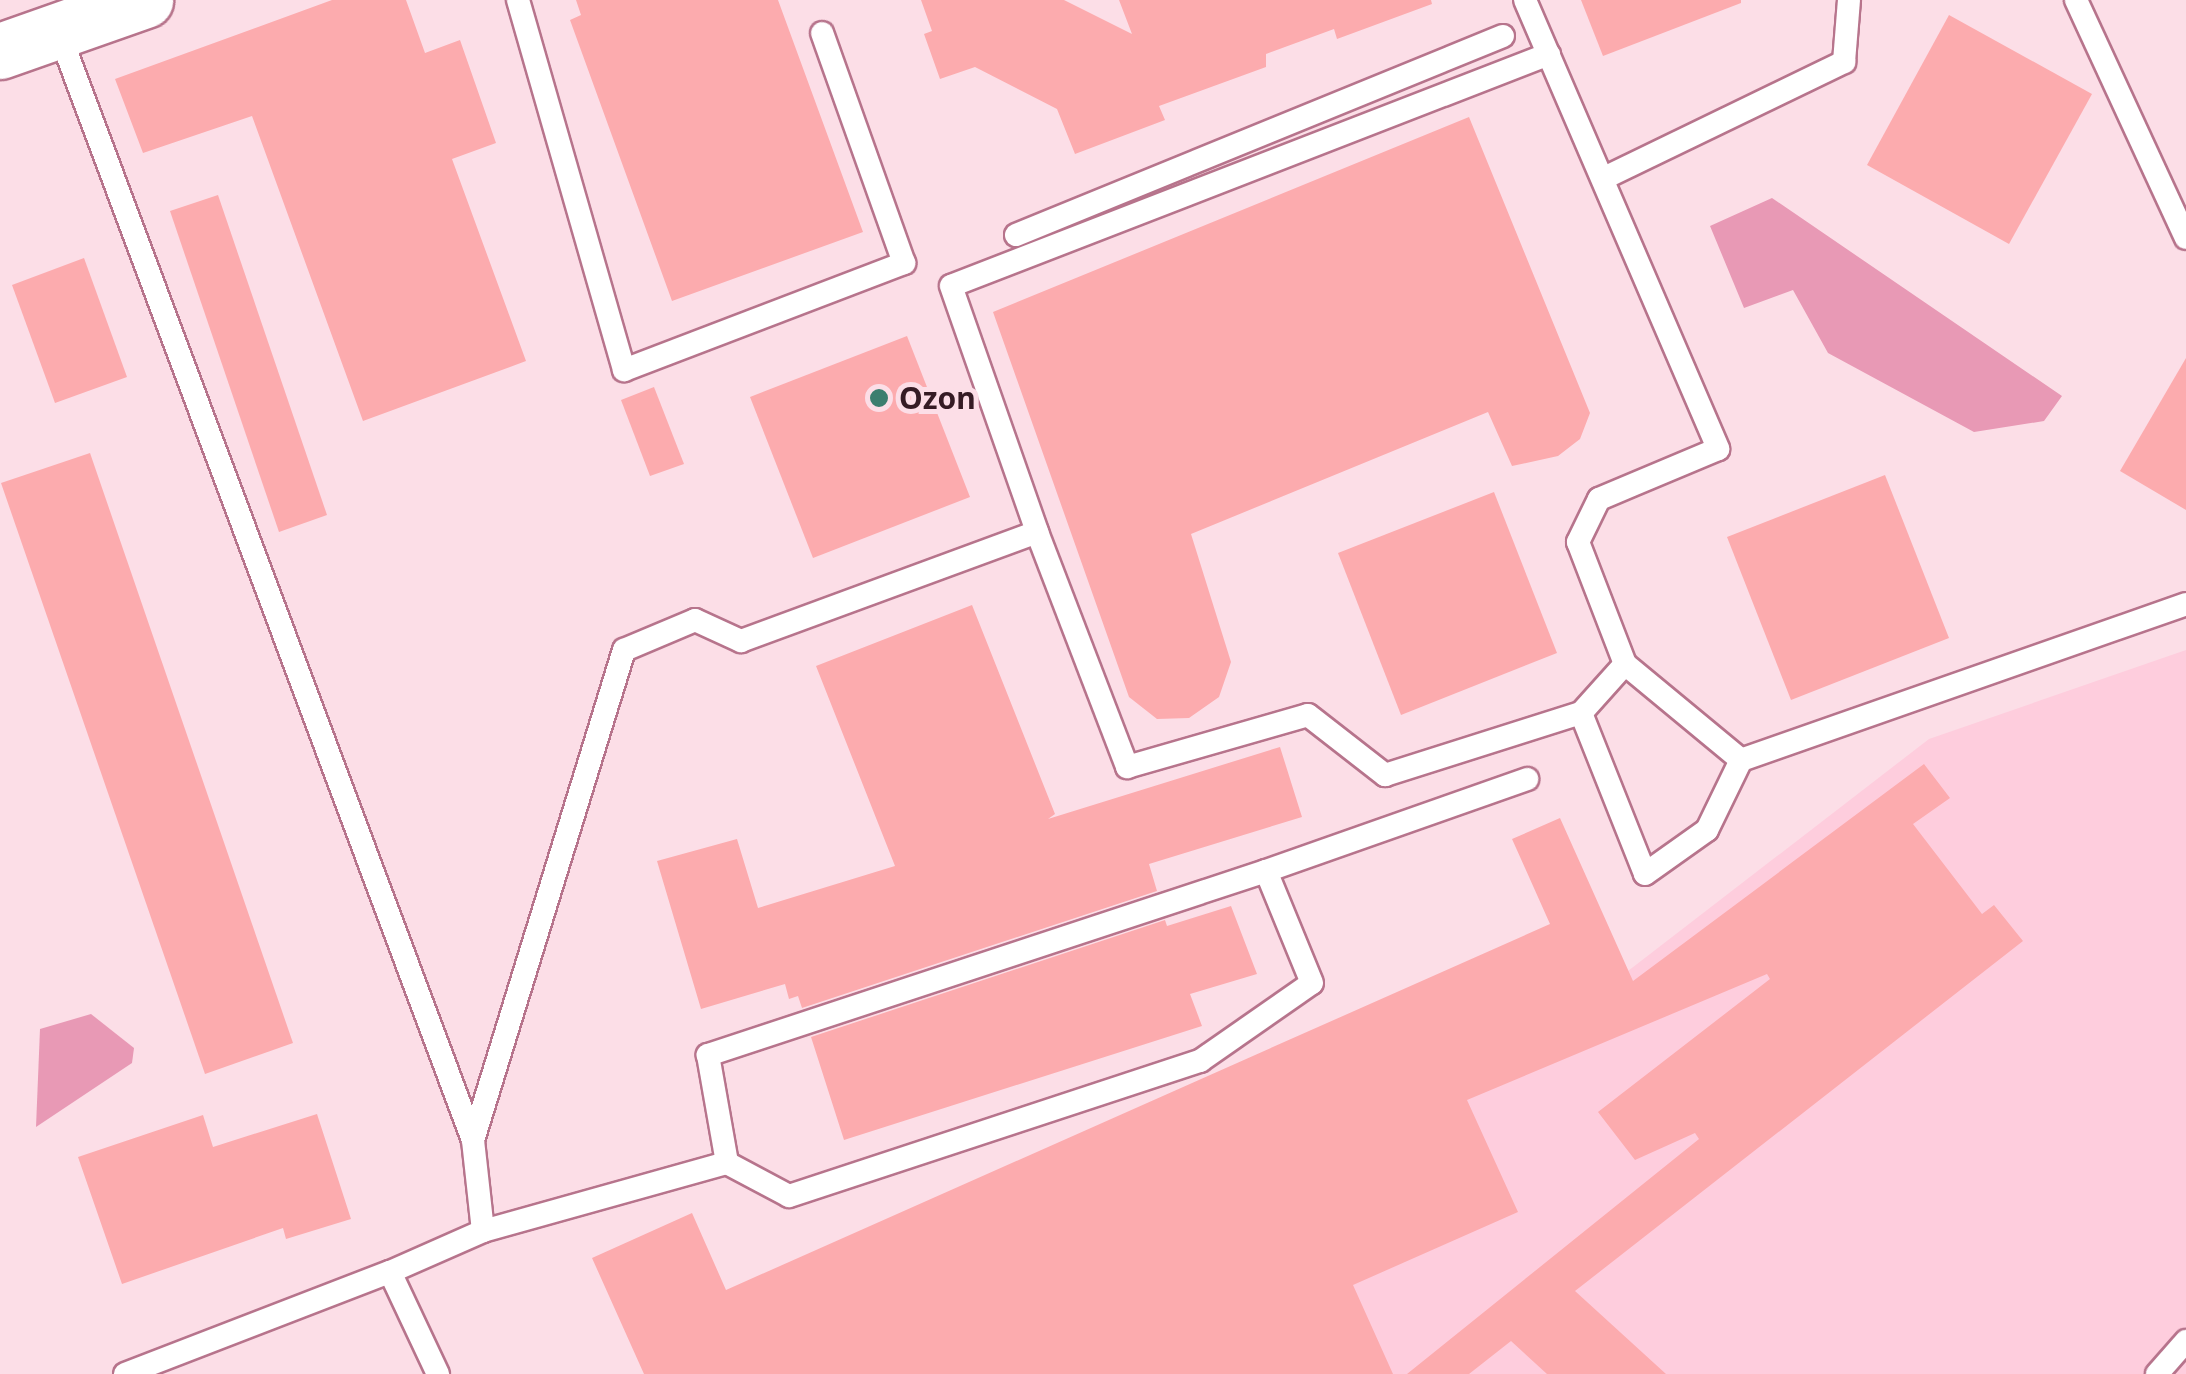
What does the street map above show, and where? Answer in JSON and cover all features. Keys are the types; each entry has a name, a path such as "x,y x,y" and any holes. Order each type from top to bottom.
{"street":[{"path":"0,51 145,0"}],"lane":[{"path":"518,0 624,370 904,263 822,34"},
{"path":"1526,0 1718,449 1599,499 1578,542 1624,664 1740,760"},
{"path":"1604,178 1844,62 1849,0"},
{"path":"2076,0 2186,238"},
{"path":"58,30 473,1140 483,1230"},
{"path":"1016,235 1502,36"},
{"path":"1549,54 951,286 1037,532 1128,767 1308,715 1385,775 1581,713 1624,664"},
{"path":"473,1140 624,650 695,620 741,641 1037,532"},
{"path":"1581,713 1644,874 1707,830 1740,760 2186,604"},
{"path":"727,1163 708,1055 1266,871 1526,779"},
{"path":"125,1374 390,1272 483,1230 727,1163 790,1196 1200,1061 1312,983 1266,871"},
{"path":"390,1272 438,1374"},
{"path":"2156,1374 2186,1341"}],"shaded area":[{"path":"1772,198 2062,396 2044,421 1974,432 1828,353 1793,290 1744,308 1710,226"},
{"path":"2186,650 2186,1374 804,1374 1628,971 1929,739"},
{"path":"91,1014 134,1048 132,1063 36,1127 40,1029"}],"building":[{"path":"332,0 406,0 425,53 460,40 496,143 452,159 526,361 363,421 252,116 143,153 115,79"},
{"path":"576,0 778,0 863,232 672,301 570,20 581,15"},
{"path":"921,0 1064,0 1132,34 1119,0 1431,0 1432,4 1337,39 1334,29 1266,54 1266,67 1159,106 1165,120 1075,154 1057,109 975,67 940,79 924,34 932,31"},
{"path":"1581,0 1741,0 1741,3 1603,56"},
{"path":"1949,15 2092,94 2009,244 1867,165"},
{"path":"1469,117 1590,413 1580,439 1558,456 1512,466 1488,412 1191,534 1231,662 1219,697 1189,718 1157,719 1129,697 993,312"},
{"path":"218,195 327,515 279,532 170,211"},
{"path":"84,258 127,377 55,403 12,285"},
{"path":"907,336 970,497 813,558 750,397"},
{"path":"2186,358 2186,510 2120,471"},
{"path":"654,387 684,464 650,476 621,400"},
{"path":"90,453 293,1043 205,1074 1,483"},
{"path":"1885,475 1949,638 1791,700 1727,537"},
{"path":"1494,492 1557,653 1401,715 1338,553"},
{"path":"972,605 1055,814 1048,819 1280,747 1302,817 1149,864 1157,891 802,1008 798,996 789,999 785,984 701,1009 657,861 737,839 758,908 895,866 816,666"},
{"path":"1924,764 1950,798 1913,824 1982,914 1994,905 2023,941 1575,1291 1666,1374 1547,1374 1511,1341 1469,1374 1407,1374 1699,1139 1695,1133 1635,1160 1598,1112 1770,979 1767,974 1467,1100 1518,1212 1353,1285 1393,1374 644,1374 592,1258 692,1213 726,1290 1550,924 1512,839 1560,818 1633,981"},
{"path":"1231,906 1257,974 1190,994 1202,1026 844,1140 811,1037 1165,920 1167,926"},
{"path":"317,1114 351,1219 286,1239 283,1228 122,1284 78,1157 203,1115 213,1147"}],"place":[{"name":"Ozon","path":"879,398"}]}
